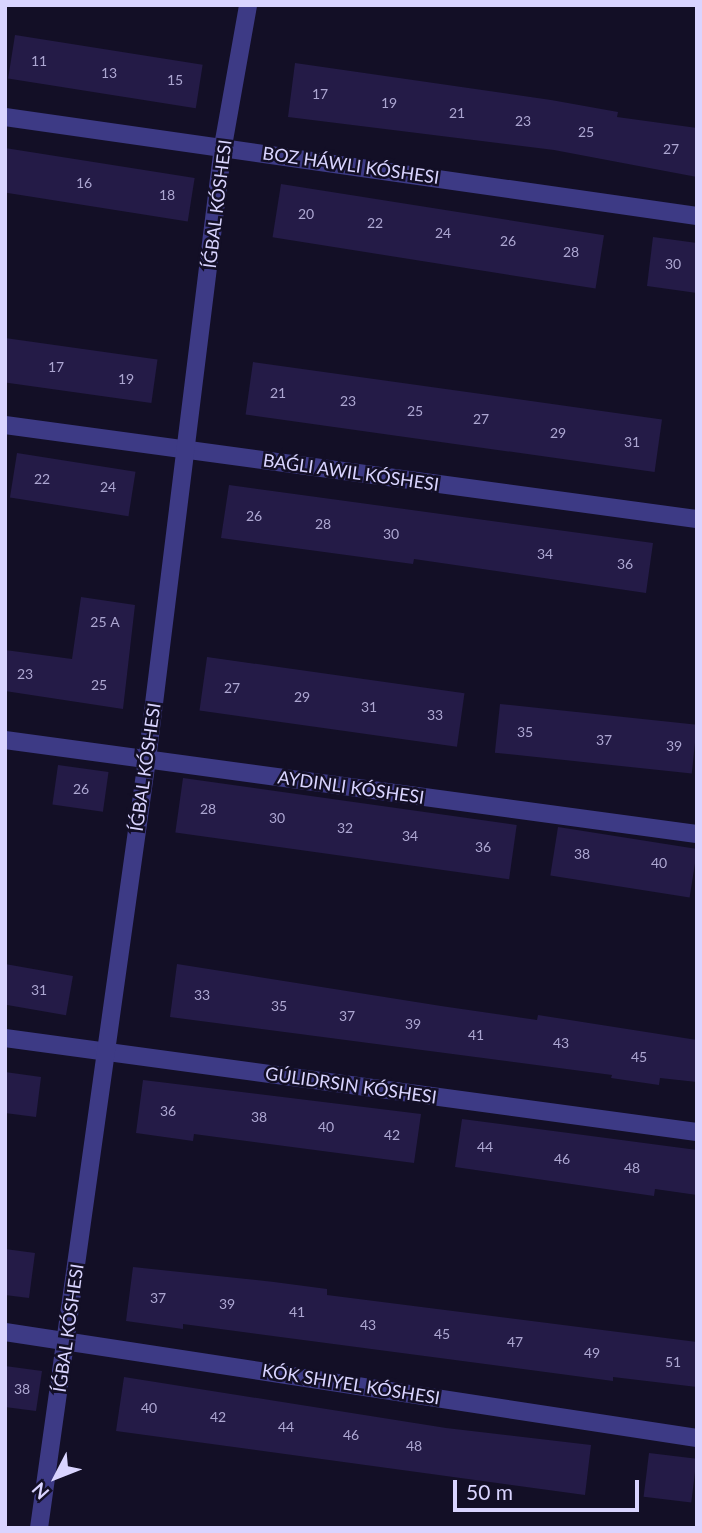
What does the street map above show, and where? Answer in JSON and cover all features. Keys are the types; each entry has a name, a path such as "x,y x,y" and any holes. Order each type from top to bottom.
{"street":[{"name":"ÍǴBAL KÓSHESI","path":"39,1528 147,760 223,146 248,5"},
{"name":"BOZ HÁWLI KÓSHESI","path":"5,117 223,146 697,216"},
{"path":"5,425 697,519"},
{"path":"5,740 697,834"},
{"name":"GÚLIDRSIN KÓSHESI","path":"5,1038 697,1132"},
{"name":"KÓK SHIYEL KÓSHESI","path":"5,1332 66,1339 697,1438"}],"building":[{"path":"15,35 203,65 196,108 8,78"},
{"path":"295,63 551,100 618,112 617,117 697,128 697,177 554,150 288,117"},
{"path":"5,148 195,178 188,221 5,193"},
{"path":"281,184 604,235 596,288 273,237"},
{"path":"653,237 697,243 697,293 647,286"},
{"path":"5,338 158,359 151,403 5,382"},
{"path":"253,362 662,419 655,472 246,414"},
{"path":"17,453 136,472 128,516 10,497"},
{"path":"229,485 653,543 646,593 414,559 413,564 221,538"},
{"path":"81,597 135,605 123,709 5,691 5,650 72,659"},
{"path":"207,657 464,693 457,747 199,710"},
{"path":"500,704 697,725 692,773 495,753"},
{"path":"58,765 109,772 103,812 52,805"},
{"path":"183,778 517,825 509,879 175,832"},
{"path":"558,827 697,849 690,897 550,875"},
{"path":"5,964 73,976 66,1015 5,1005"},
{"path":"177,964 441,1006 537,1020 538,1015 697,1040 697,1082 660,1078 659,1085 611,1078 612,1075 170,1017"},
{"path":"5,1072 41,1077 36,1117 5,1113"},
{"path":"143,1080 421,1114 414,1163 194,1134 193,1141 136,1133"},
{"path":"462,1119 697,1150 697,1195 655,1189 654,1196 455,1167"},
{"path":"5,1249 35,1253 29,1298 5,1295"},
{"path":"133,1267 327,1289 327,1295 697,1342 697,1387 613,1377 613,1381 183,1324 183,1329 126,1321"},
{"path":"5,1366 42,1371 36,1411 5,1407"},
{"path":"124,1377 446,1428 591,1445 585,1495 116,1431"},
{"path":"649,1453 697,1459 691,1503 644,1497"}]}
